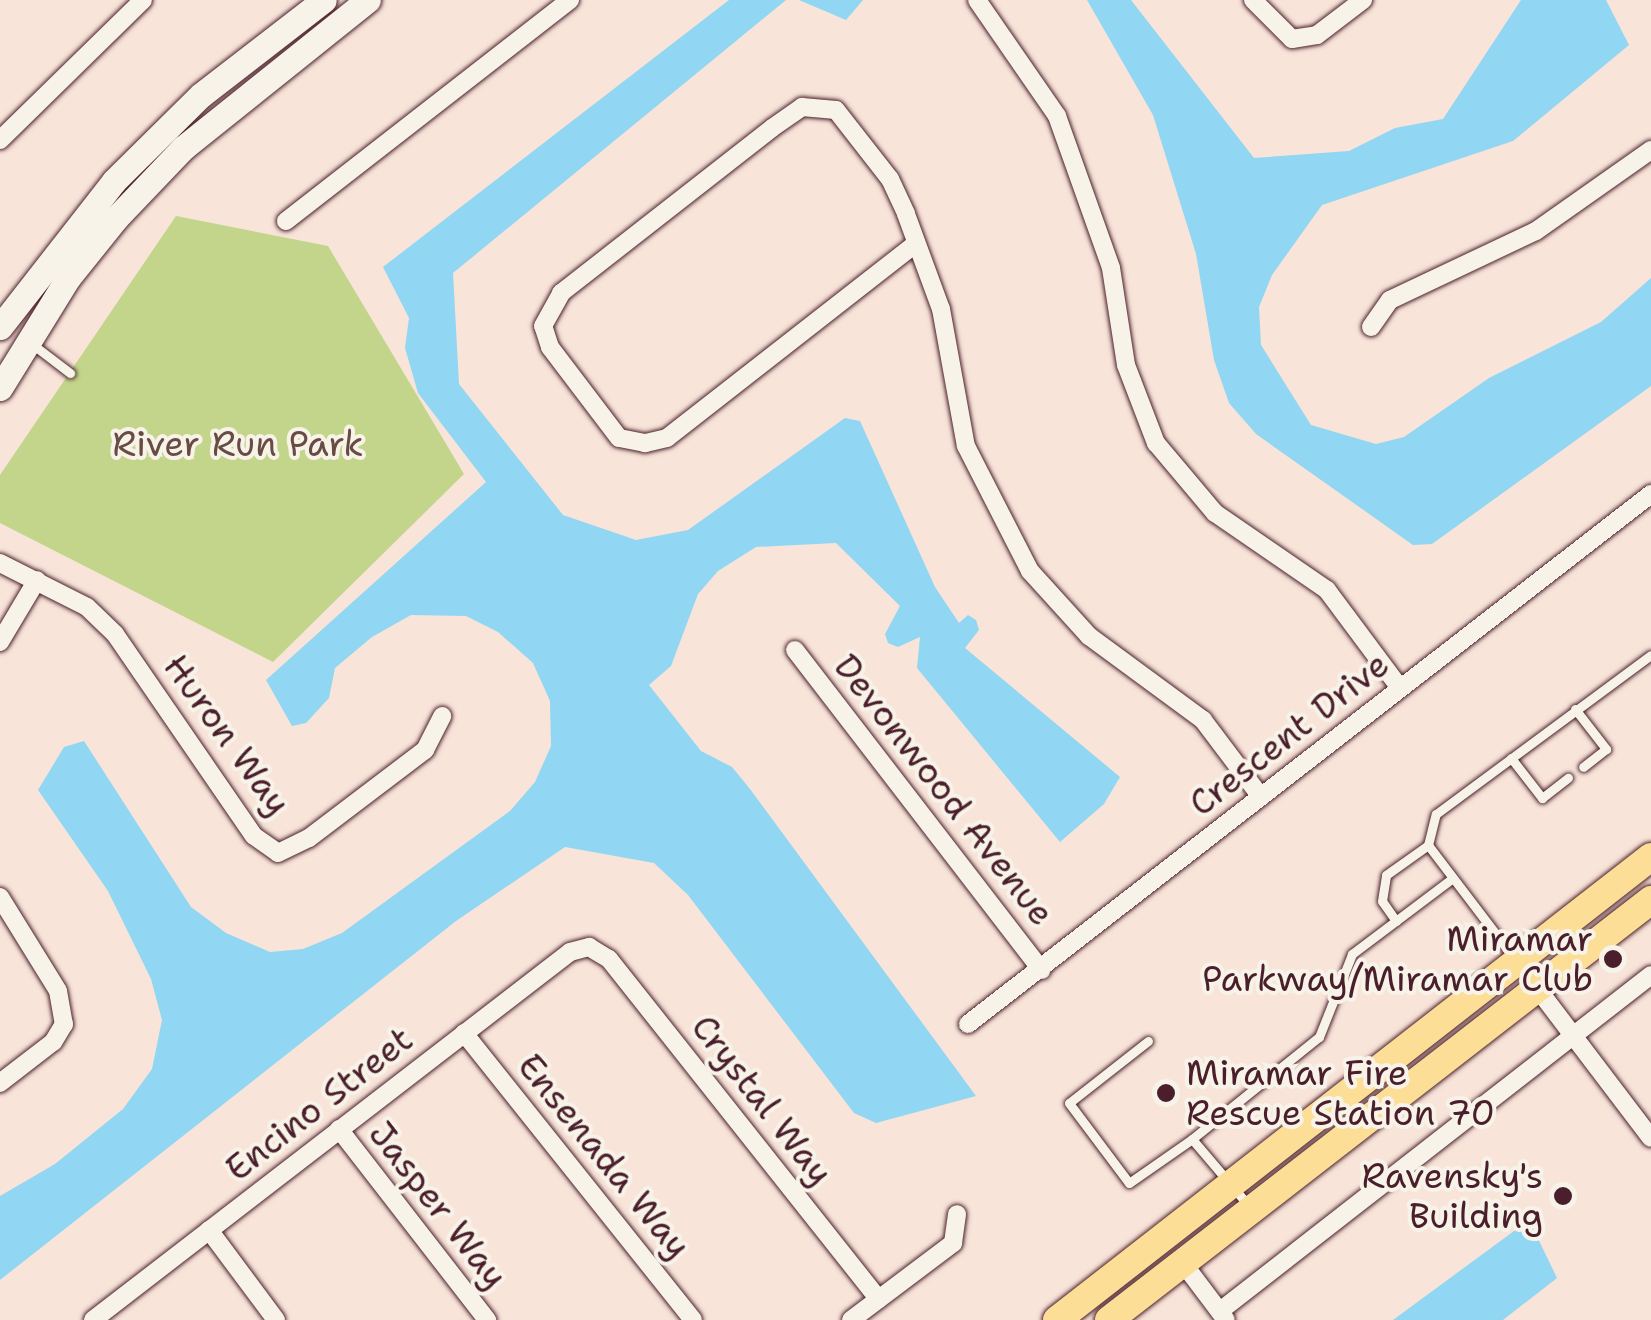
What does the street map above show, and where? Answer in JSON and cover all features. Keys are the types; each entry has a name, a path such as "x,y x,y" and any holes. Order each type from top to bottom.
{"main road":[{"path":"1056,1320 1651,857"},
{"path":"1109,1320 1651,900"}],"street":[{"path":"0,140 106,29 142,0"},
{"path":"27,340 0,326 114,181 201,96 324,0"},
{"path":"0,388 27,340 80,263 183,148 368,0"},
{"path":"286,221 570,0"},
{"path":"976,0 1056,116 1111,268 1126,365 1156,443 1215,513 1327,590 1400,688"},
{"path":"1253,0 1292,39 1317,35 1363,0"},
{"path":"914,245 667,438 631,442 619,438 550,348 545,315 561,294 802,107 824,105 836,110 890,179 940,309 966,446 1030,571 1089,636 1203,720 1261,797"},
{"path":"1372,327 1390,300 1536,231 1651,150"},
{"name":"Crescent Drive","path":"968,1024 1651,494"},
{"name":"Huron Way","path":"0,563 87,607 114,634 254,836 278,853 309,838 425,750 442,716"},
{"path":"0,642 38,580"},
{"name":"Devonwood Avenue","path":"794,650 1041,970"},
{"path":"0,897 58,991 64,1024 54,1042 0,1083"},
{"name":"Encino Street","path":"93,1320 570,952 589,947"},
{"name":"Crystal Way","path":"589,947 610,959 878,1300"},
{"path":"1183,1263 1223,1315 1651,974"},
{"path":"1537,988 1651,1138"},
{"name":"Ensenada Way","path":"464,1033 693,1320"},
{"name":"Jasper Way","path":"338,1130 487,1320"},
{"path":"851,1320 952,1243 957,1214"},
{"path":"209,1230 276,1320"}],"lane":[{"path":"27,340 70,372"},
{"path":"1396,921 1382,901 1386,875 1428,845 1436,814 1651,656"},
{"path":"1576,709 1606,750 1583,767"},
{"path":"1510,758 1542,798 1568,778"},
{"path":"1428,845 1537,988"},
{"path":"1148,1041 1069,1103 1130,1183 1192,1139 1319,1037 1352,954 1453,878"},
{"path":"1192,1139 1250,1208"}],"green space":[{"name":"River Run Park","path":"176,216 328,246 464,474 273,662 0,523 0,475"}],"water":[{"path":"729,0 786,0 453,273 459,384 563,515 636,540 688,530 845,418 860,421 935,587 959,623 968,615 976,620 979,630 965,648 1120,777 1104,804 1060,842 917,668 920,637 898,647 888,643 885,634 900,606 836,543 756,547 718,571 698,594 671,666 649,685 701,751 732,767 750,789 976,1096 876,1123 854,1113 688,895 654,863 565,847 456,921 0,1280 0,1196 55,1164 123,1109 152,1069 162,1020 151,979 108,891 38,790 64,747 84,741 191,907 226,933 270,952 303,949 342,933 510,811 535,782 551,746 550,701 533,663 498,632 466,616 411,615 372,637 335,668 329,698 306,723 292,726 266,680 486,482 418,393 405,348 409,318 383,267"},
{"path":"799,0 863,0 846,20"},
{"path":"1087,0 1131,0 1254,158 1349,151 1395,128 1443,119 1521,0 1606,0 1629,45 1513,141 1322,205 1272,275 1259,307 1261,345 1311,425 1376,444 1404,437 1489,378 1601,322 1651,278 1651,386 1432,544 1413,545 1256,434 1229,403 1214,360 1196,254 1153,115"},
{"path":"1529,1220 1557,1278 1503,1320 1393,1320"}],"place":[{"name":"Miramar Parkway/Miramar Club","path":"1613,959"},
{"name":"Miramar Fire Rescue Station 70","path":"1166,1093"},
{"name":"Ravensky's Building","path":"1563,1196"}]}
